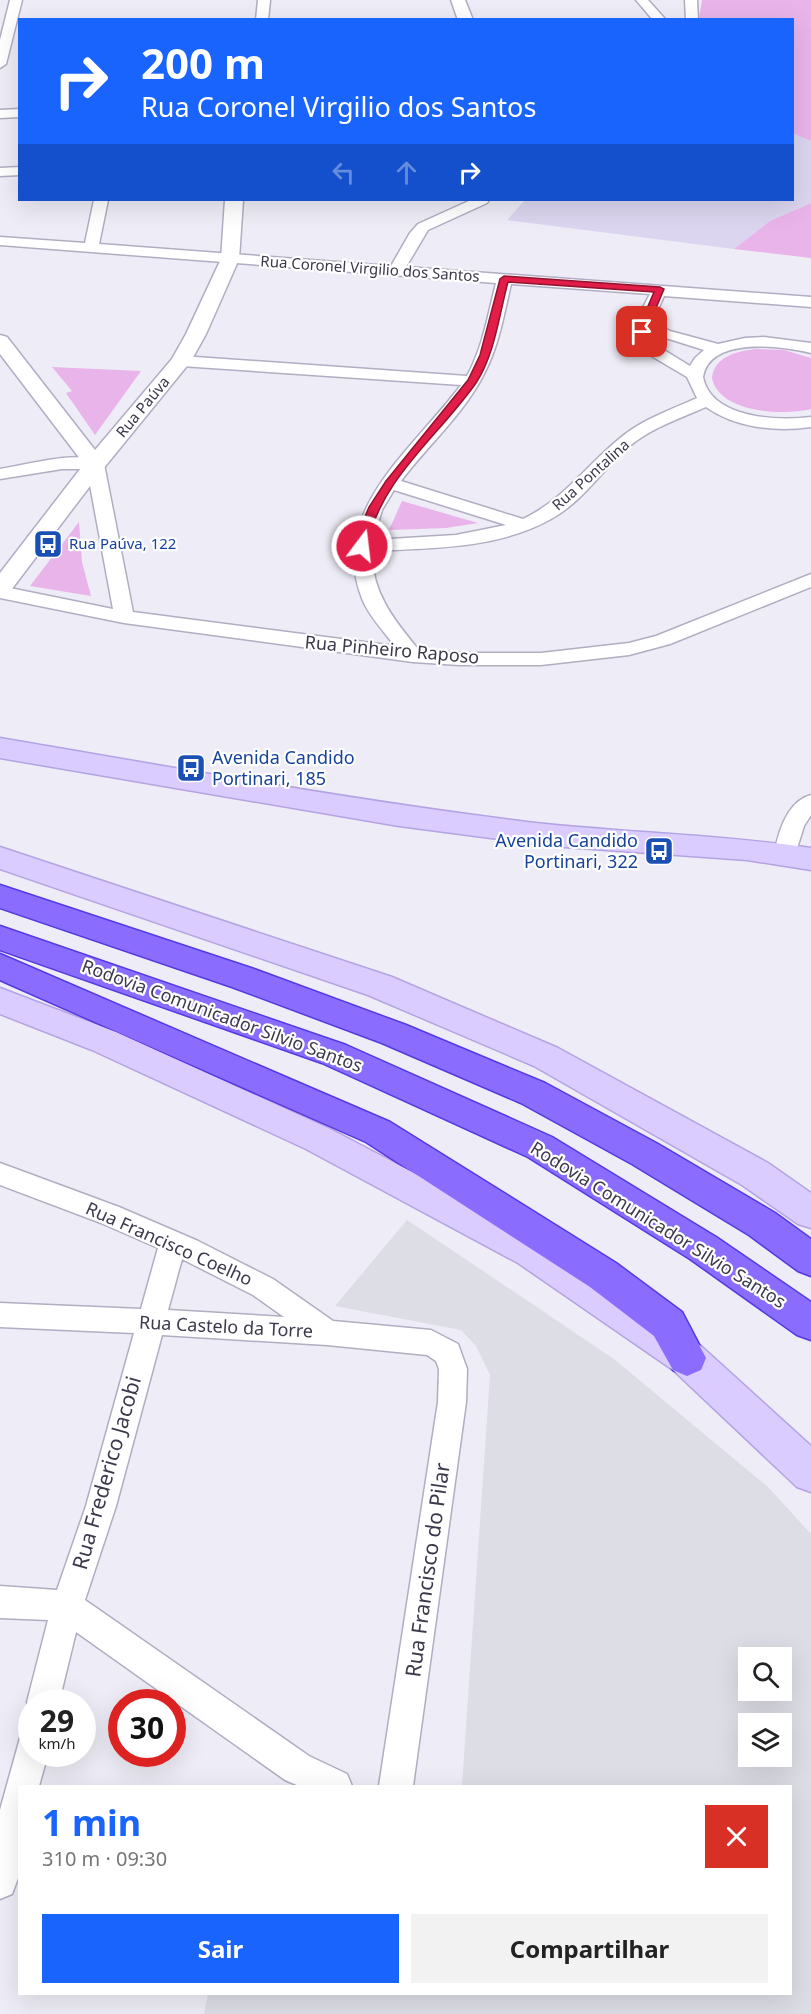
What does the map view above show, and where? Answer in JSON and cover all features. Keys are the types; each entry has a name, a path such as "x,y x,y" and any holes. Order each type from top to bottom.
{"highway":[{"path":"0,896 243,978 394,1034 533,1093 645,1154 752,1218 811,1260"},
{"name":"Rodovia Comunicador Silvio Santos","path":"0,938 334,1054 540,1147 703,1248 811,1323"},
{"path":"0,966 378,1132 603,1275 668,1324 687,1358"}],"main road":[{"path":"0,748 399,816 551,835 798,852"},
{"path":"0,858 380,986 546,1057 755,1174 811,1213"},
{"path":"0,1001 104,1041 339,1149 531,1252 687,1358 811,1473"}],"street":[{"path":"0,64 16,0"},
{"path":"262,18 264,0"},
{"path":"458,0 465,18"},
{"path":"642,0 658,18"},
{"path":"691,0 692,18"},
{"path":"0,114 18,113"},
{"path":"0,171 18,171"},
{"path":"91,249 101,201"},
{"name":"Rua Paúva","path":"0,591 33,543 95,464 181,361 196,334 230,259 234,201"},
{"path":"396,271 417,233 423,227 480,201"},
{"name":"Rua Coronel Virgilio dos Santos","path":"0,241 811,302"},
{"path":"413,656 383,618 372,599 365,580 362,546 366,526 374,507 390,483 472,381 485,355 504,279"},
{"path":"660,289 642,332 649,347 695,375"},
{"path":"644,324 664,334 718,349"},
{"path":"811,330 808,347 759,341 718,349 702,361 695,375 697,387 707,400 724,411 748,420 774,424 811,422"},
{"path":"0,341 95,464 124,616"},
{"path":"181,361 472,381"},
{"name":"Rua Pontalina","path":"362,546 480,536 526,525 560,504 627,440 656,423 707,400"},
{"path":"0,474 62,464 95,464"},
{"path":"390,483 526,525"},
{"name":"Rua Pinheiro Raposo","path":"0,591 124,616 413,656 459,659 541,659 629,649 663,640 811,580"},
{"path":"798,852 789,834 796,820 811,802"},
{"name":"Rua Francisco Coelho","path":"0,1174 110,1215 173,1243 263,1287 327,1333"},
{"name":"Rua Frederico Jacobi","path":"47,1689 67,1606 101,1506 173,1243"},
{"name":"Rua Castelo da Torre","path":"0,1315 219,1325 327,1333 431,1343 448,1353"},
{"name":"Rua Francisco do Pilar","path":"396,1785 452,1402 453,1370 448,1353"},
{"path":"0,1602 67,1606 122,1647 297,1768 333,1785"},
{"path":"22,1785 27,1767"},
{"path":"0,1882 18,1806"}],"shaded area":[{"path":"702,0 811,0 811,141 794,134 794,18 699,18"},
{"path":"794,134 811,141 811,203 770,221 734,249 507,220 524,201 794,201"},
{"path":"811,203 811,258 734,249 770,221"},
{"path":"756,349 784,350 811,358 811,409 785,412 754,409 726,399 717,390 712,378 717,364 735,353"},
{"path":"52,367 141,371 95,435 66,393 72,391"},
{"path":"402,501 478,523 446,528 389,530"},
{"path":"79,522 82,562 91,596 30,586"},
{"path":"407,1220 614,1359 768,1487 811,1534 811,2014 204,2014 208,1995 792,1995 792,1785 462,1785 490,1375 476,1346 461,1330 335,1306"}],"place":[{"name":"Rua Paúva, 122","path":"48,544"},
{"name":"Avenida Candido Portinari, 185","path":"191,768"},
{"name":"Avenida Candido Portinari, 322","path":"659,851"}],"route":[{"path":"362,546 366,526 374,507 390,483 461,398 472,381 485,355 504,279 660,289 642,332"}]}
